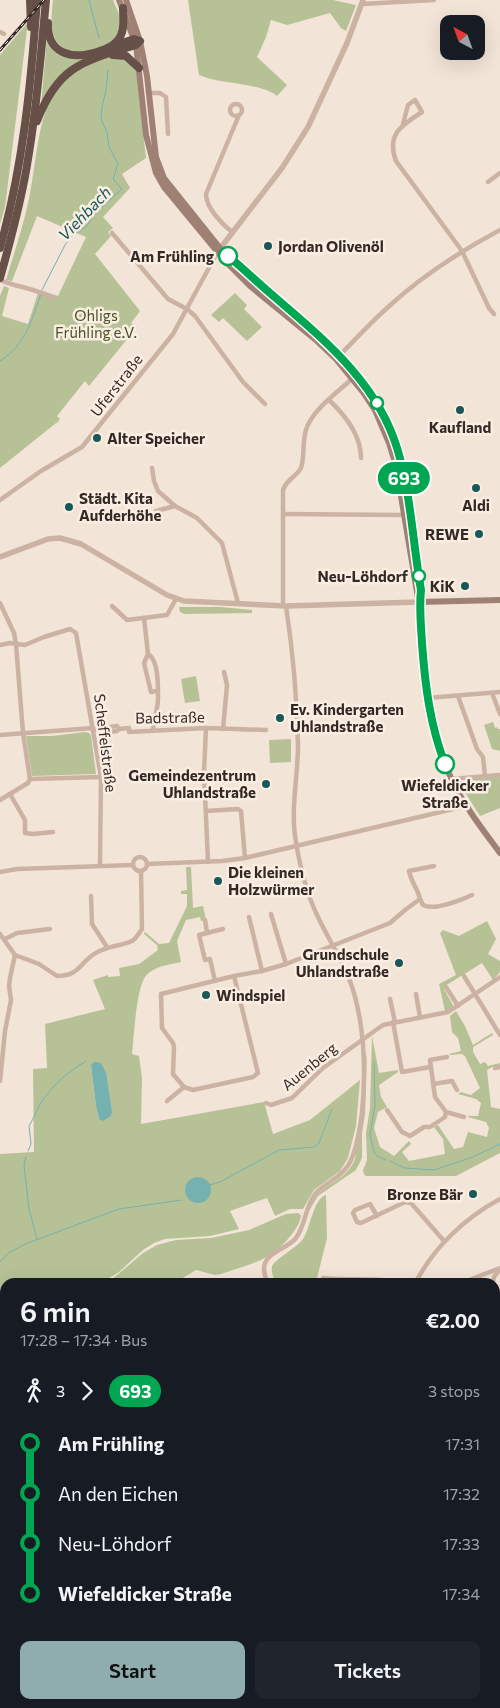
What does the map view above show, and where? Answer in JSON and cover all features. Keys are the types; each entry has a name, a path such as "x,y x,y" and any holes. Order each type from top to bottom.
{"highway":[{"path":"30,0 31,26 35,33"},
{"path":"0,248 14,191 22,145 37,0"},
{"path":"46,2 48,33 52,42 59,50 69,56 80,56 137,42"},
{"path":"0,278 22,194 32,134 46,2"},
{"path":"108,48 122,34 123,8"},
{"path":"32,134 45,101 59,80 80,65 137,42"},
{"path":"101,57 125,56 132,60 139,68"}],"main road":[{"path":"119,0 137,42 139,68 156,157 160,169 172,190 218,250 358,374 389,424 398,449 408,494 421,590 419,602"},
{"path":"126,0 147,76 145,94"},
{"path":"338,357 375,410 389,443 400,486 419,602 427,698 436,738 451,779 466,806 500,854"},
{"path":"419,602 500,600"}],"street":[{"path":"218,250 282,168 308,127 331,78 362,2 434,0"},
{"path":"145,94 160,93 166,97 168,134"},
{"path":"403,124 422,112 415,100 408,105 403,124 394,138 393,147 396,160 462,251 489,308 494,314"},
{"path":"232,232 210,206 206,199 206,194 239,116"},
{"path":"488,182 500,173"},
{"path":"338,357 402,294 462,251 500,230"},
{"path":"112,233 168,299 195,316 243,382 265,404"},
{"name":"Uferstraße","path":"0,500 41,471 82,447 172,334 187,310 218,250"},
{"path":"0,278 12,285 41,292 53,298"},
{"path":"266,1278 264,1270 267,1260 294,1240 300,1230 312,1198 318,1191 340,1175 351,1160 362,1114 364,1039 354,992 345,969 307,892 296,846 294,810 298,745 294,667 285,605 283,514 283,490 286,482 298,473 301,468 306,429 314,416 353,378"},
{"path":"329,400 349,422 358,441 361,458"},
{"path":"152,468 156,488 175,506 197,518 222,543 238,603"},
{"path":"156,511 175,506"},
{"path":"283,514 404,515"},
{"path":"0,557 48,539 60,538 86,546 176,599 189,602 285,605 419,602"},
{"path":"112,606 126,620 168,615 176,599"},
{"path":"0,603 14,634 16,644 23,733 30,779 28,783 0,800"},
{"path":"144,618 148,654 144,663 145,669 151,692 157,691"},
{"name":"Scheffelstraße","path":"16,644 25,645 70,629 76,633 101,777 100,865"},
{"path":"0,646 10,643 16,644"},
{"path":"148,654 156,665 158,699 153,731"},
{"name":"Badstraße","path":"223,729 227,685 224,672"},
{"path":"492,692 500,714"},
{"path":"427,698 500,692"},
{"path":"458,696 477,749 483,757 485,776"},
{"name":"Badstraße","path":"0,735 93,729 108,729 110,732 129,728 129,732 206,728 266,730"},
{"path":"206,728 204,772 208,862"},
{"path":"451,779 500,775"},
{"path":"30,779 101,777"},
{"path":"10,794 25,820 25,833 53,832"},
{"path":"146,864 208,862 245,858 466,806"},
{"path":"206,811 238,810 243,814 245,858"},
{"path":"133,865 135,860 140,858 144,859 146,864"},
{"path":"0,934 15,955 39,964 53,974 63,976 78,970 90,957 107,947 132,941 142,929 141,871 145,868 146,864"},
{"path":"0,872 17,869 133,865"},
{"path":"133,865 135,869 141,871"},
{"path":"434,866 409,871 410,878 418,890 423,905 427,907 450,903 472,895"},
{"path":"90,896 92,924 107,947"},
{"path":"234,976 258,1073 253,1077 193,1090 184,1087 172,1074 174,1047 162,1028 161,994 234,976 262,972 286,964 390,923 404,910 420,900"},
{"path":"271,914 286,964"},
{"path":"249,918 262,972"},
{"path":"205,920 207,933"},
{"path":"5,940 20,932 50,929"},
{"path":"215,981 210,959 204,960 199,935 222,929"},
{"path":"0,1081 5,1031 11,1000 9,986 15,955"},
{"path":"464,976 500,1035"},
{"name":"Auenberg","path":"266,1103 272,1105 292,1098 323,1068 383,1025 448,1012 500,977"},
{"path":"446,987 458,1006"},
{"path":"416,994 420,1017"},
{"path":"390,999 402,1072 430,1067"},
{"path":"447,1057 430,1060 435,1097 446,1112 464,1117"},
{"path":"433,1084 452,1081 457,1090"},
{"path":"168,1101 184,1087"},
{"path":"387,1110 402,1132 410,1136 424,1127 430,1127 445,1117 446,1112"},
{"path":"418,1278 427,1262 444,1241 482,1210 500,1199"},
{"path":"377,1216 370,1204 355,1210 353,1213 360,1224 377,1216 405,1202 411,1203 444,1241"},
{"path":"474,1278 500,1268"}],"green space":[{"path":"53,0 113,0 120,25 113,42 99,49 87,52 72,52 64,49 54,36 52,28"},
{"path":"188,0 333,0 356,5 346,31 341,28 330,13 287,25 271,20 257,57 287,85 277,96 261,88 218,81 199,75"},
{"path":"28,22 5,207 0,224 0,55"},
{"path":"47,38 62,55 125,45 72,67 41,105"},
{"name":"Ohligs Frühling e.V.","path":"115,56 124,58 136,71 146,158 122,174 130,188 103,217 113,228 108,232 111,236 95,254 140,311 131,323 137,327 89,386 85,381 57,416 60,419 57,423 0,468 0,296 4,286 9,288 2,316 28,324 38,293 42,294 43,291 58,296 86,237 37,216 12,281 6,280 27,209 46,109 56,91 69,75 89,63"},
{"path":"235,293 247,305 244,309 262,327 247,341 223,318 219,322 211,315"},
{"path":"179,607 221,607 252,610 252,613 184,614 180,612"},
{"path":"196,676 200,701 185,703 181,679"},
{"path":"493,722 495,728 500,729 500,751 492,749 484,725"},
{"path":"85,732 91,736 96,774 32,776 26,736 52,736"},
{"path":"291,739 291,762 270,763 269,740"},
{"path":"500,777 500,808 480,816 461,786 460,781"},
{"path":"186,867 191,867 193,908 203,906 206,920 201,921 200,917 186,920 177,941 181,962 152,970 145,977 139,992 132,1054 139,1056 142,1078 141,1124 264,1102 273,1134 310,1120 360,1080 356,1126 348,1158 340,1171 314,1190 303,1209 290,1209 275,1216 267,1198 230,1211 239,1229 210,1236 165,1239 154,1243 143,1250 119,1272 109,1278 0,1278 0,1154 34,1152 33,1069 47,1068 45,1024 105,1009 93,980 108,975 108,977 120,976 119,968 139,964 158,950 157,945 144,934 145,932 159,944 169,943 187,906 187,894 181,894 181,891 187,890","holes":["91,1065 108,1096 112,1111 99,1119"]},
{"path":"487,921 496,939 488,954 500,961 500,972 493,980 482,963 445,986 444,989 454,1007 445,1011 439,984 456,975 440,933 443,930 459,936"},
{"path":"456,1011 473,1045 492,1033 493,1035 473,1047 473,1052 480,1064 485,1062 488,1066 500,1063 500,1066 494,1066 487,1070 491,1107 500,1109 500,1153 456,1176 366,1176 363,1170 367,1160 366,1133 370,1108 372,1036 379,1073 398,1070 398,1072 379,1085 381,1097 387,1107 378,1112 374,1128 380,1147 394,1156 409,1141 411,1144 402,1152 409,1161 445,1154 443,1139 434,1127 438,1125 454,1149 463,1147 468,1132 487,1137 489,1128 486,1122 468,1117 478,1116 481,1103 476,1099 458,1094 461,1092 471,1095 480,1088 465,1056 462,1054 449,1054 461,1051 458,1038 452,1032 450,1016"},
{"path":"367,1052 362,1158 356,1170 318,1196 308,1213 317,1195 348,1171 355,1159"},
{"path":"326,1195 327,1238 317,1278 274,1278 273,1264 303,1239 315,1208"},
{"path":"298,1213 301,1215 300,1221 292,1234 268,1256 253,1263 215,1275 196,1270 183,1278 114,1278 143,1253 157,1245 176,1240 211,1238 249,1230 286,1214"}],"water":[{"path":"94,1062 101,1063 106,1073 112,1111 111,1116 103,1121 99,1119 96,1106 91,1065"},
{"path":"198,1177 207,1181 211,1190 207,1199 198,1203 189,1199 185,1190 189,1181"}],"waterway":[{"name":"Viehbach","path":"89,0 99,38"},
{"name":"Viehbach","path":"42,290 65,245 72,236 87,226 94,214 122,189 113,179 118,164 109,147 107,132 101,119 108,70"},
{"name":"Viehbach","path":"0,361 16,347 27,332 41,294"},
{"path":"28,1151 31,1144 29,1126 42,1101 51,1089 86,1061"},
{"path":"374,1062 375,1105 370,1135 374,1152 377,1156 386,1160"},
{"path":"209,1185 220,1182 279,1150 314,1147 319,1143 332,1109"},
{"path":"390,1161 405,1168 434,1170 473,1157 500,1144"},
{"path":"26,1157 24,1165 29,1209 37,1239"},
{"path":"0,1262 7,1254 25,1244 119,1209 182,1200"}],"railway":[{"path":"0,50 44,0"}],"bus line":[{"name":"693","path":"228,256 340,355 368,388 389,424 398,449 408,494 421,590 419,602 425,685 432,726 445,764"}],"place":[{"name":"Jordan Olivenöl","path":"268,246"},
{"name":"Am Frühling","path":"228,256"},
{"name":"Kaufland","path":"460,410"},
{"name":"Alter Speicher","path":"97,438"},
{"name":"Aldi","path":"476,488"},
{"name":"Städt. Kita Aufderhöhe","path":"69,507"},
{"name":"REWE","path":"479,534"},
{"name":"Neu-Löhdorf","path":"419,576"},
{"name":"KiK","path":"465,586"},
{"name":"Ev. Kindergarten Uhlandstraße","path":"280,718"},
{"name":"Wiefeldicker Straße","path":"445,764"},
{"name":"Gemeindezentrum Uhlandstraße","path":"266,784"},
{"name":"Die kleinen Holzwürmer","path":"218,881"},
{"name":"Grundschule Uhlandstraße","path":"399,963"},
{"name":"Windspiel","path":"206,995"},
{"name":"Bronze Bär","path":"473,1194"}]}
